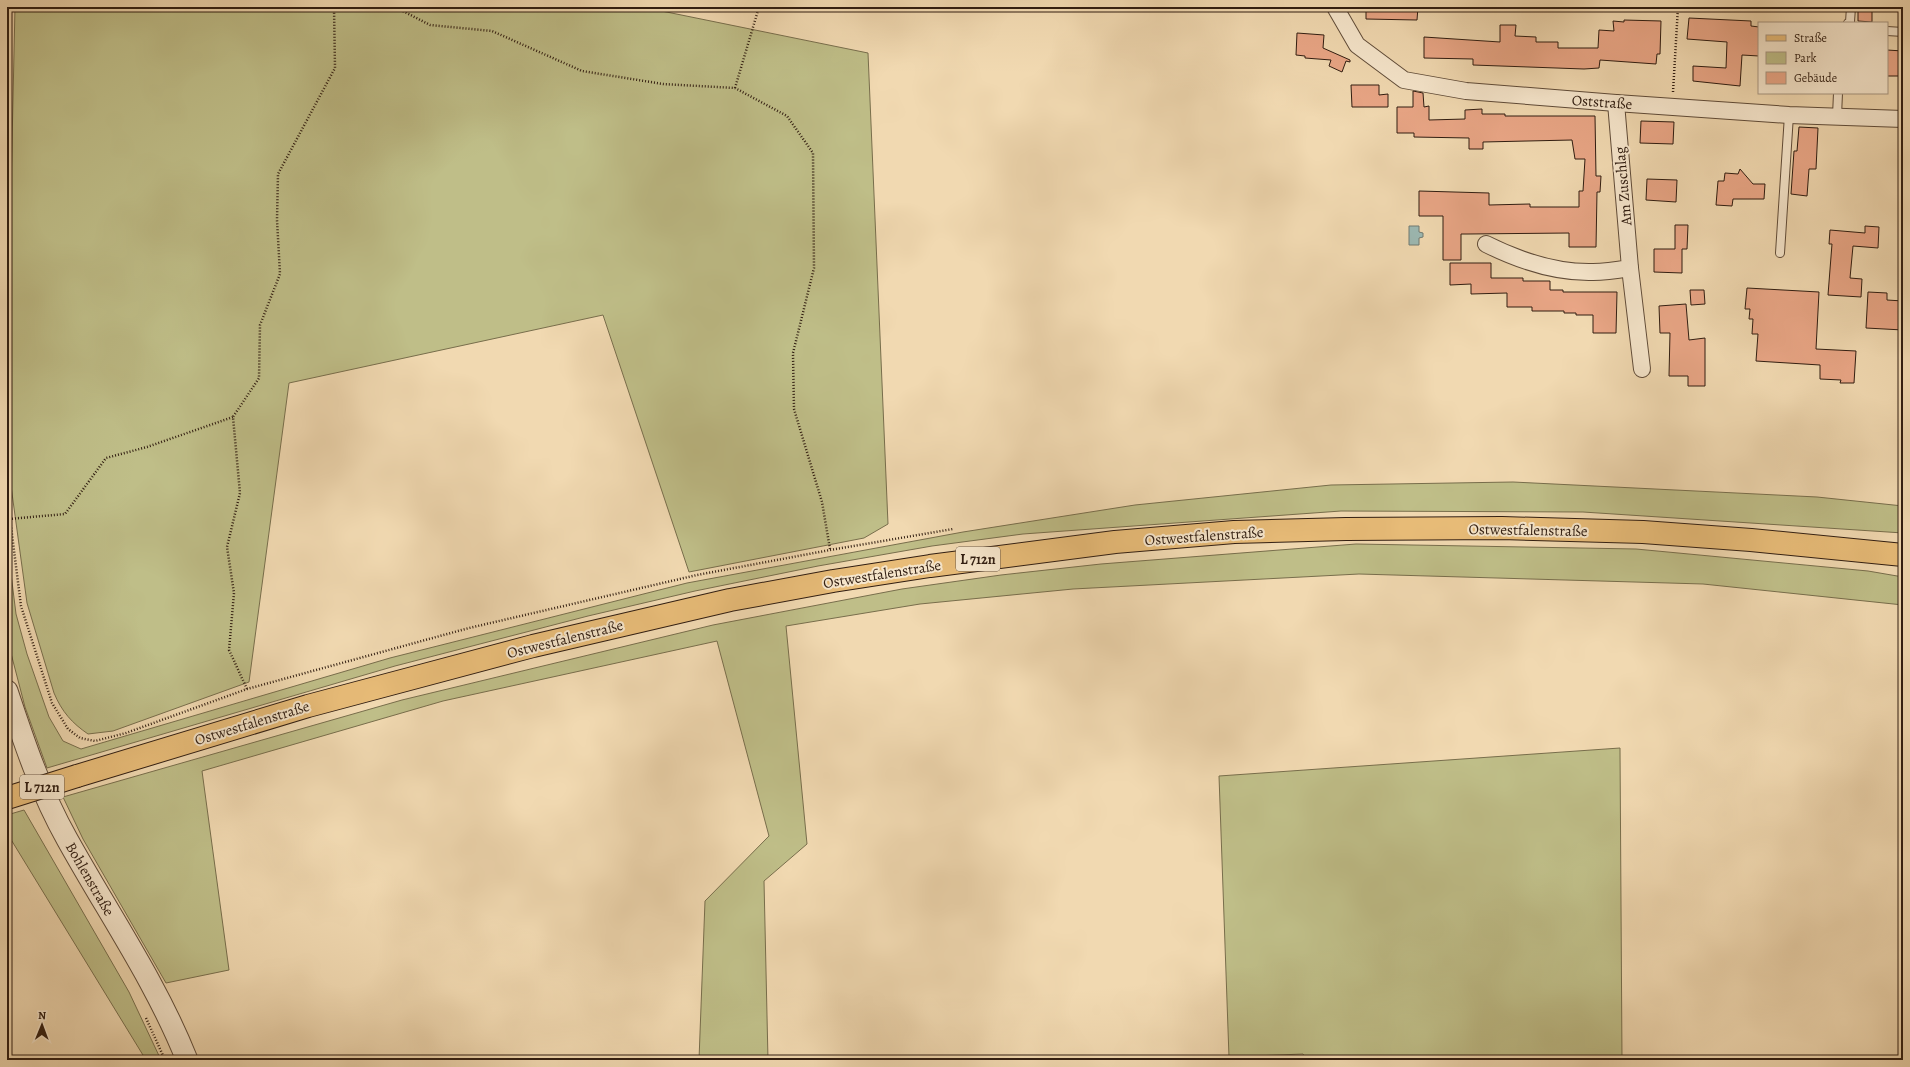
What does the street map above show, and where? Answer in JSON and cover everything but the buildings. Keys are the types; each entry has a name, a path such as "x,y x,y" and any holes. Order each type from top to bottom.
{"main road":[{"name":"Ostwestfalenstraße","path":"7,798 338,698 533,646 723,602 833,581 930,566 1107,543 1234,532 1346,529 1502,528 1643,532 1751,540 1903,555"}],"street":[{"name":"Oststraße","path":"1335,7 1357,46 1404,80 1466,91 1616,103 1789,114 1903,119"},
{"name":"Am Zuschlag","path":"1616,103 1630,268 1642,369"},
{"path":"1486,244 1507,255 1553,268 1592,272 1630,268"},
{"name":"Bohlenstraße","path":"7,691 28,752 50,806 67,839 161,999 187,1060"}],"lane":[{"path":"1850,22 1851,7"},
{"path":"1888,31 1903,32"},
{"path":"1837,116 1838,94"},
{"path":"1780,253 1789,114"}],"path":[{"path":"9,519 65,514 106,458 147,447 233,417 259,378 260,325 280,274 277,220 278,174 335,68 334,7"},
{"path":"395,7 430,25 492,31 582,71 662,84 735,88 787,116 813,153 814,268 793,353 794,409 822,502 830,550"},
{"path":"735,88 759,7"},
{"path":"1673,106 1678,7"},
{"path":"233,417 240,493 227,547 234,593 229,650 247,689"},
{"path":"7,495 21,606 52,703 68,729 80,738 95,741 126,733 247,689 469,628 697,575 953,529"}],"green space":[{"path":"15,7 642,7 868,53 888,524 864,538 689,572 603,315 289,383 249,682 113,731 88,734 77,726 68,716 60,706 54,693 27,603 11,486 7,480 7,240 10,237"},
{"path":"1513,482 1817,497 1903,506 1903,533 1583,512 1341,511 1023,534 932,546 818,566 695,591 588,616 395,666 47,768 25,707 7,638 7,542 16,614 27,654 49,717 63,741 81,749 390,658 687,583 963,532 1135,505 1331,485"},
{"path":"1356,544 1636,549 1868,571 1903,577 1903,605 1703,584 1359,574 1073,589 920,604 786,626 807,844 764,881 768,1060 699,1060 705,901 769,836 717,641 443,701 202,771 229,970 166,983 83,839 63,797 402,700 713,625 902,589 1001,575 1101,564"},
{"path":"1620,748 1622,1060 1307,1060 1303,1054 1229,1057 1219,776"},
{"path":"24,810 129,992 161,1060 146,1060 7,833 7,815"}],"water":[{"path":"1409,226 1419,226 1419,232 1423,233 1423,237 1419,238 1419,245 1409,245"}]}
